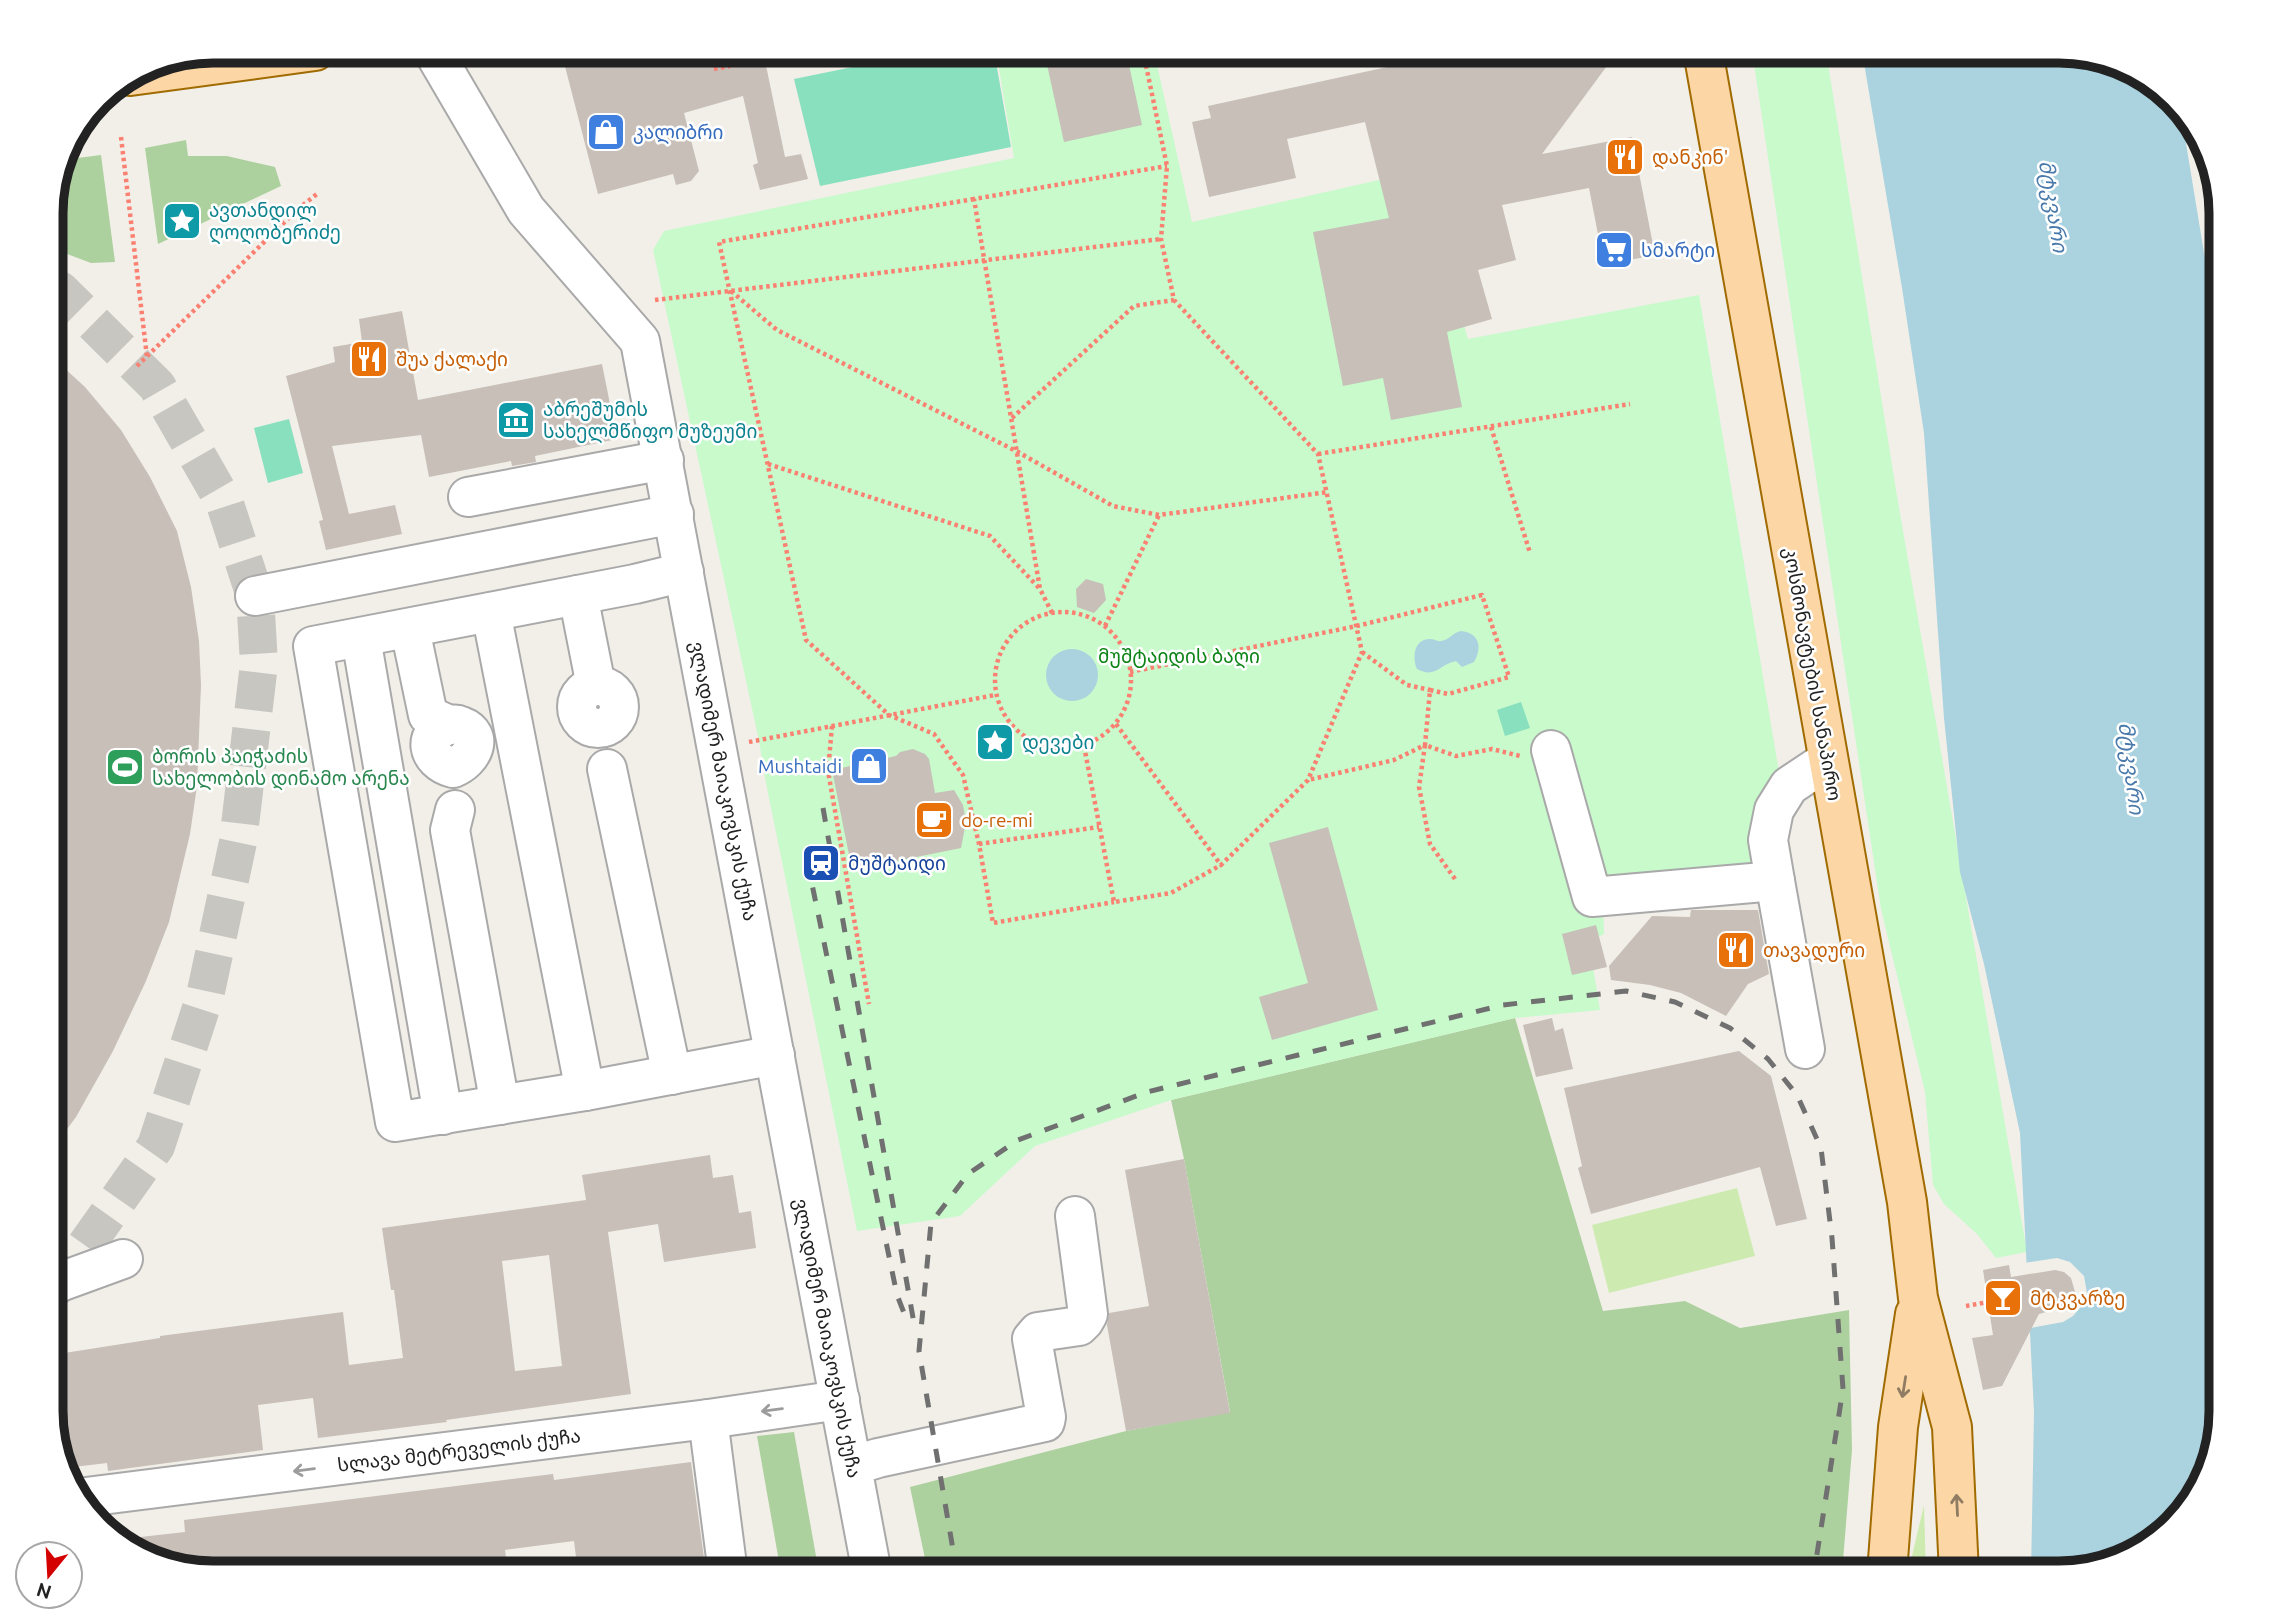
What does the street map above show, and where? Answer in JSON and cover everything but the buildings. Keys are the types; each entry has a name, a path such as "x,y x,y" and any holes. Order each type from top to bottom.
{"main road":[{"path":"163,72 226,63"},
{"name":"კოსმონავტების სანაპირო","path":"1705,63 1907,1202 1918,1298 1952,1427 1958,1561"},
{"name":"კოსმონავტების სანაპირო","path":"1888,1561 1898,1427 1918,1298"}],"street":[{"name":"ვლადიმერ მაიაკოვსკის ქუჩა","path":"440,63 526,210 640,341 870,1561"},
{"path":"467,497 664,460"},
{"path":"254,596 674,514"},
{"path":"684,572 410,629 313,646 395,1122 585,1091 775,1055"},
{"path":"578,595 596,686 580,696 578,714 592,727 601,728 592,731 586,738 584,756 589,764 607,769 672,1074"},
{"path":"491,612 585,1091"},
{"path":"410,629 428,715 450,725 441,727 434,734 431,743 431,753 437,761 453,768 442,771 435,777 433,796 438,804 455,810 450,830 500,1104"},
{"path":"1551,750 1592,897 1775,881"},
{"path":"1805,1049 1768,839 1774,810 1789,786 1828,760"},
{"path":"852,1466 1045,1422 1032,1339 1038,1332 1079,1326 1088,1314 1075,1216"},
{"path":"63,1281 123,1259"},
{"name":"სლავა მეტრეველის ქუჩა","path":"90,1497 840,1400"},
{"path":"708,1419 726,1561"}],"path":[{"path":"1146,63 1167,166 1161,239 1174,300 1318,454 1362,652 1308,779 1221,866 1171,893 993,923 963,775 934,734 890,715 806,640 719,242 1167,166"},
{"path":"714,68 730,66"},
{"path":"121,137 147,357"},
{"path":"137,366 299,208 317,194"},
{"path":"974,199 1040,589"},
{"path":"655,300 1161,239"},
{"path":"730,290 777,330 1017,452 1113,506 1159,515 1328,492"},
{"path":"1012,418 1134,306 1174,300"},
{"path":"1318,454 1630,404"},
{"path":"1490,426 1530,553"},
{"path":"768,464 990,536 1040,589 1052,613"},
{"path":"1105,626 1159,515"},
{"path":"1130,672 1357,626 1482,595 1509,677 1448,694 1407,685 1362,652"},
{"path":"1070,612 1089,617 1105,626 1119,642 1128,660 1132,680 1128,701 1116,724 1101,737 1084,746 1064,749 1044,746 1027,739 1007,720 995,695 994,673 997,662 1000,652 1013,633 1030,620 1052,613 1070,612"},
{"path":"1430,690 1419,787 1430,844 1455,879"},
{"path":"742,743 995,695"},
{"path":"1116,724 1221,866"},
{"path":"832,726 828,771 869,1004"},
{"path":"1084,746 1114,902"},
{"path":"1308,779 1394,760 1425,746 1456,756 1492,749 1525,757 1551,750"},
{"path":"979,844 1099,827"},
{"path":"1966,1306 1988,1302"}],"green space":[{"path":"872,63 996,63 1011,147 820,186 794,79"},
{"name":"მუშტაიდის ბაღი","path":"998,63 1157,63 1192,222 1419,171 1468,339 1699,295 1781,784 1767,897 1603,903 1604,934 1589,942 1600,1010 1515,1018 1171,1100 1035,1146 960,1216 857,1231 759,741 653,250 664,231 1014,158"},
{"path":"1754,63 1828,63 1896,490 2027,1252 1996,1258 1977,1234 1944,1204 1933,1185 1925,1092 1881,909"},
{"path":"186,140 188,156 227,156 275,167 281,186 158,244 145,148"},
{"path":"101,155 115,262 91,263 63,252 64,193 73,159"},
{"path":"289,419 303,473 268,483 254,428"},
{"path":"1521,702 1530,728 1505,736 1497,710"},
{"path":"1515,1018 1603,1311 1685,1301 1740,1328 1849,1310 1852,1450 1843,1561 925,1561 910,1487 1126,1431 1230,1412 1171,1100"},
{"path":"1737,1188 1755,1256 1609,1293 1592,1225"},
{"path":"794,1432 817,1561 779,1561 757,1436"},
{"path":"1924,1505 1926,1561 1911,1561"}],"water":[{"name":"მტკვარი","path":"1864,63 2079,64 2107,71 2134,83 2165,107 2184,130 2209,283 2209,1421 2198,1469 2178,1502 2165,1517 2125,1546 2079,1560 2031,1561 2034,1412 2020,1133 1984,964 1960,872 1944,718 1924,433"},
{"path":"1461,631 1472,635 1478,642 1474,662 1462,667 1456,661 1433,672 1417,669 1415,654 1421,642 1430,639 1444,640"},
{"path":"1072,649 1082,651 1090,657 1096,665 1096,685 1090,693 1082,699 1072,701 1062,699 1054,693 1048,685 1046,675 1048,665 1054,657 1062,651"}],"pier":[{"path":"2057,1258 2070,1262 2084,1276 2087,1293 2085,1302 2073,1316 2063,1322 2026,1329 2023,1263"}],"tunnel":[{"path":"63,293 157,386 225,504 255,596 259,664 238,842 205,996 156,1146 63,1278"}],"railway":[{"path":"823,808 915,1329"},
{"path":"807,860 897,1295 906,1318"},
{"path":"955,1561 919,1351 931,1223 968,1174 1018,1140 1147,1092 1503,1005 1626,991 1675,1002 1730,1028 1768,1059 1797,1095 1821,1148 1832,1238 1843,1389 1816,1561"}],"place":[{"name":"კალიბრი","path":"606,132"},
{"name":"დანკინ'","path":"1625,157"},
{"name":"ავთანდილ ღოღობერიძე","path":"182,221"},
{"name":"სმარტი","path":"1614,250"},
{"name":"შუა ქალაქი","path":"369,359"},
{"name":"აბრეშუმის სახელმწიფო მუზეუმი","path":"516,420"},
{"name":"დევები","path":"995,742"},
{"name":"Mushtaidi","path":"869,766"},
{"name":"ბორის პაიჭაძის სახელობის დინამო არენა","path":"125,767"},
{"name":"do-re-mi","path":"934,820"},
{"name":"მუშტაიდი","path":"821,863"},
{"name":"თავადური","path":"1736,950"},
{"name":"მტკვარზე","path":"2003,1298"}]}
